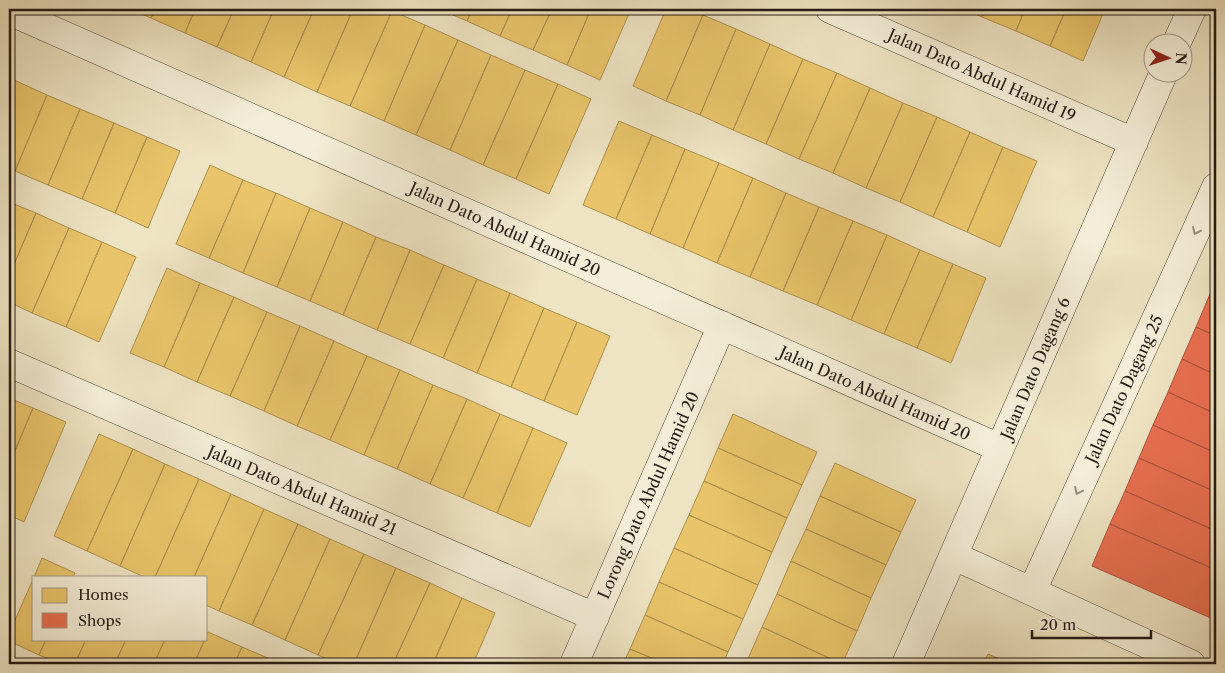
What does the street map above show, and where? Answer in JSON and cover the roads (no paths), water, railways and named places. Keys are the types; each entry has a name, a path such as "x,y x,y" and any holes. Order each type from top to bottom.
{"street":[{"name":"Jalan Dato Abdul Hamid 19","path":"830,9 1134,142"},
{"path":"1182,32 1192,9"},
{"name":"Jalan Dato Abdul Hamid 20","path":"9,11 1000,448"},
{"name":"Jalan Dato Dagang 6","path":"906,664 1160,82"},
{"name":"Jalan Dato Dagang 25","path":"1032,591 1216,187"},
{"name":"Lorong Dato Abdul Hamid 20","path":"574,664 722,325"},
{"name":"Jalan Dato Abdul Hamid 21","path":"9,363 595,617"},
{"path":"954,556 1191,664"}]}
